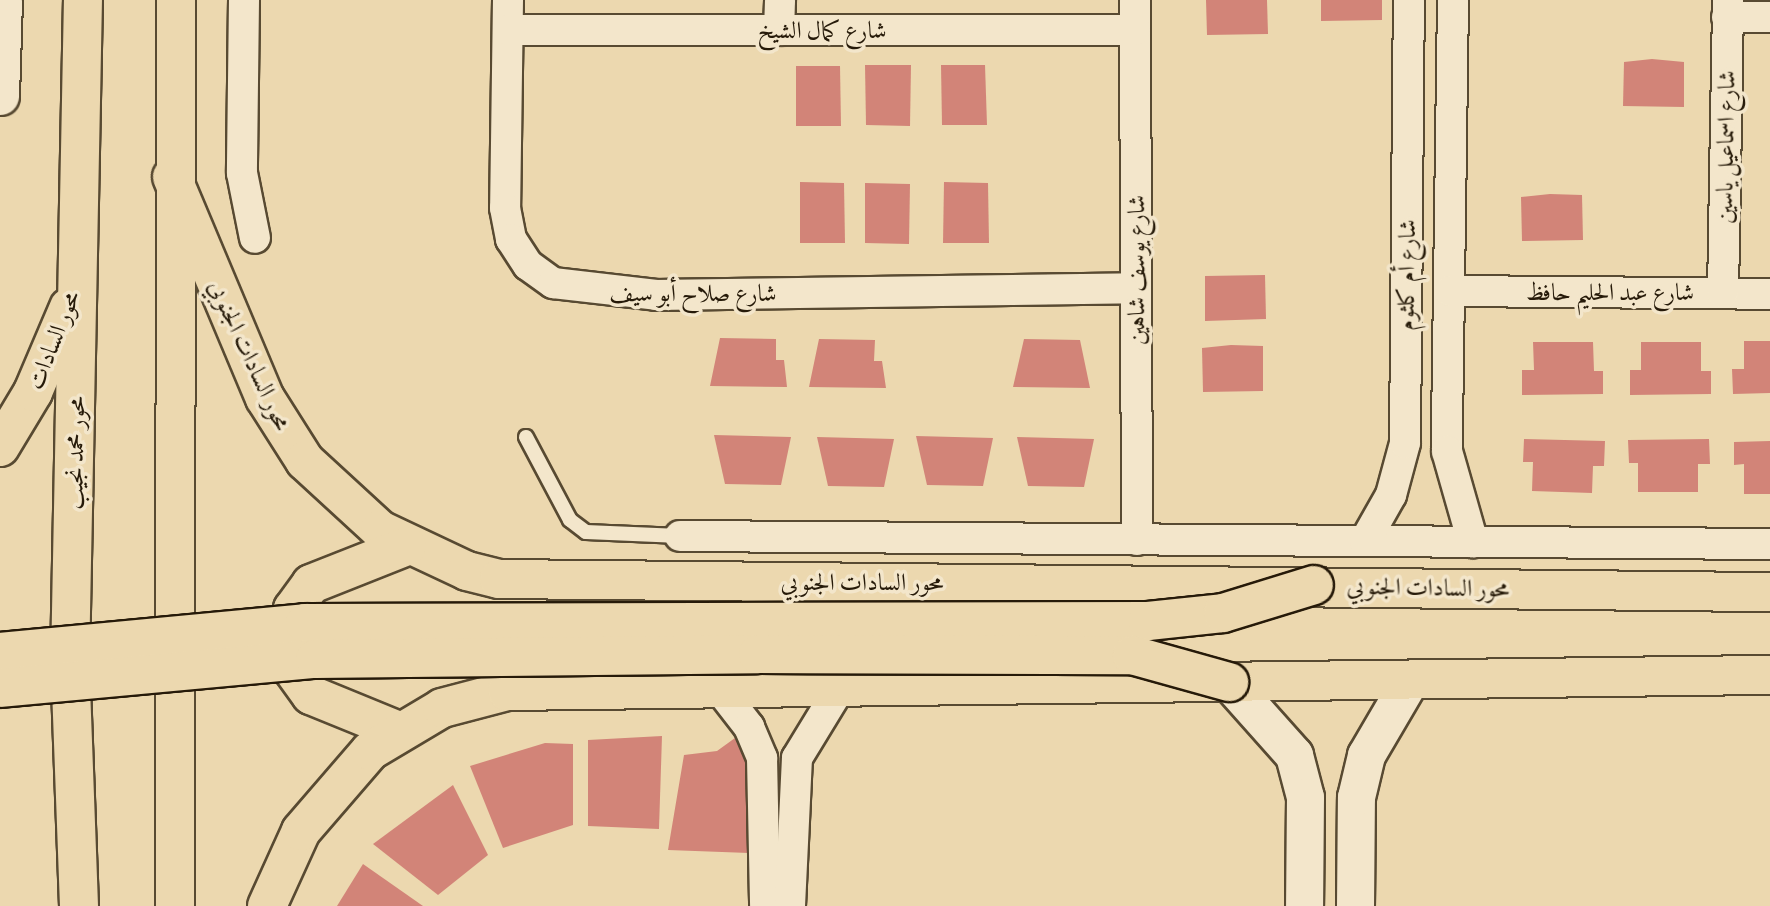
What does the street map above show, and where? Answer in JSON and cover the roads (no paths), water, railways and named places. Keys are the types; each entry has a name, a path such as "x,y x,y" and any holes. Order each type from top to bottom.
{"main road":[{"name":"محور محمد نجيب","path":"79,906 70,663 80,268 83,0"},
{"path":"175,906 172,177 176,0"},
{"name":"محور السادات الجنوبي","path":"172,177 283,431 330,488 407,547 499,579 1314,585 1770,592"},
{"name":"محور السادات","path":"0,447 52,352 80,268"},
{"path":"399,731 311,695 293,670 286,639 293,609 311,584 407,547"},
{"path":"0,652 305,623 1148,621 1223,613 1314,585"},
{"path":"0,688 315,659 785,654 1132,655 1229,682"},
{"path":"267,906 321,802 399,731 442,708 507,691 1770,675"}],"street":[{"path":"0,96 4,0"},
{"path":"244,0 242,173 255,238"},
{"name":"شارع صلاح أبو سيف","path":"508,0 505,208 511,239 528,265 552,283 656,295 1136,288"},
{"path":"779,30 780,0"},
{"name":"شارع يوسف شاهين","path":"1135,0 1137,540"},
{"name":"شارع أم كلثوم","path":"1365,541 1391,495 1405,443 1409,0"},
{"name":"شارع أم كلثوم","path":"1453,0 1447,451 1473,542"},
{"path":"1727,8 1770,17"},
{"name":"شارع اسماعيل ياسين","path":"1723,293 1727,8"},
{"name":"شارع كمال الشيخ","path":"508,30 1135,30"},
{"name":"شارع عبد الحليم حافظ","path":"1450,291 1770,294"},
{"path":"680,537 1770,544"},
{"path":"1355,906 1356,797 1366,755 1410,680"},
{"path":"1229,682 1294,755 1305,797 1304,906"},
{"path":"790,906 797,758 841,686"},
{"path":"718,687 749,727 762,758 765,906"}],"lane":[{"path":"527,437 570,520 586,532 680,537"}]}
